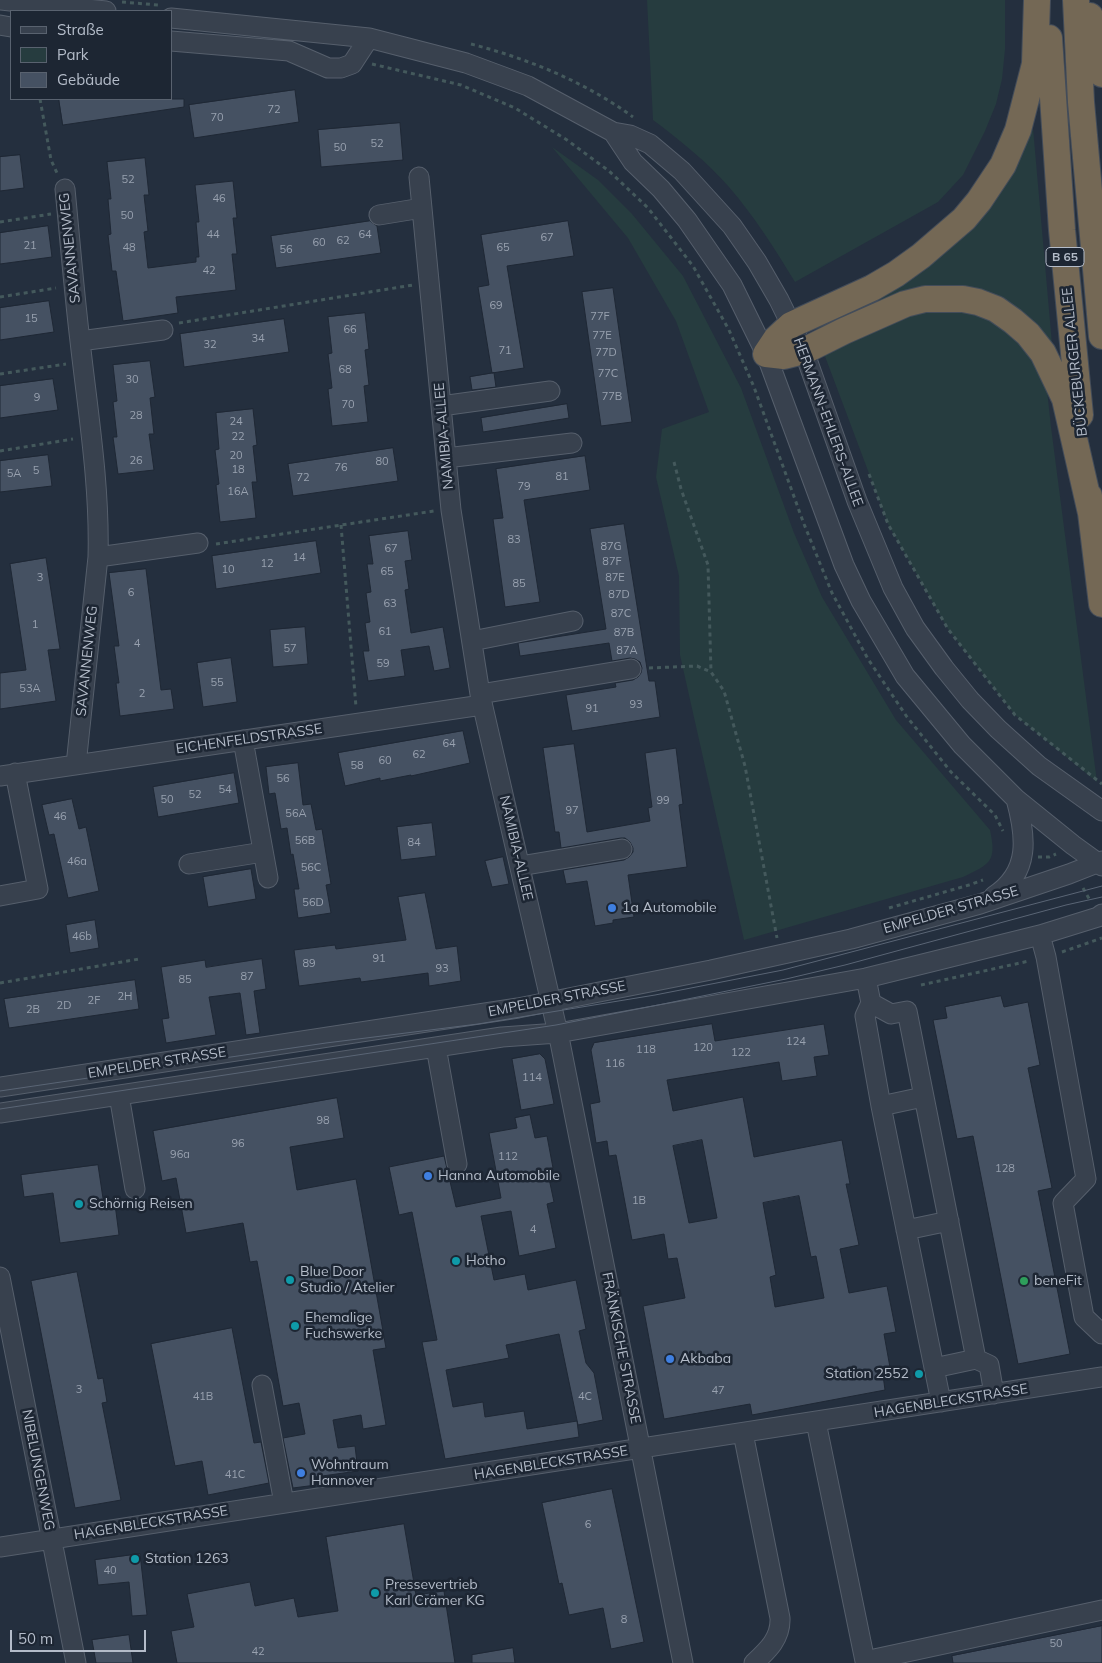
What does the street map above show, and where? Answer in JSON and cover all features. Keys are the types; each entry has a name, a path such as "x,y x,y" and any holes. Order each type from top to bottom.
{"highway":[{"path":"1037,0 1035,64 1018,130 1003,164 979,201 964,219 942,240 896,274 864,292 791,325 776,339 766,354 784,356 804,351 897,308 924,299 962,299 978,302 996,309 1028,334 1043,353 1065,399 1091,513"},
{"name":"BÜCKEBURGER ALLEE","path":"1047,0 1062,230 1075,373 1102,604"},
{"name":"B 65","path":"1076,0 1084,132 1102,336"},
{"path":"1087,0 1102,74"}],"street":[{"path":"0,0 110,6"},
{"name":"HERMANN-EHLERS-ALLEE","path":"172,13 369,38 466,63 528,86 613,132 630,134 650,144 682,171 732,226 757,262 791,325 804,351 857,501 893,588 915,628 970,700 998,729 1039,766 1102,811"},
{"path":"172,41 290,51 328,68 341,68 352,64 369,38"},
{"path":"613,132 632,162 661,189 687,220 732,285 766,354 831,532 861,601 905,676 962,745 1016,799 1100,863"},
{"name":"NAMIBIA-ALLEE","path":"419,177 450,510 482,699 558,1033"},
{"name":"SAVANNENWEG","path":"65,189 82,361 97,482 99,523 98,558 76,765"},
{"path":"378,216 422,208"},
{"path":"80,342 163,330"},
{"path":"441,406 550,391"},
{"path":"446,458 572,443"},
{"path":"98,558 198,543"},
{"path":"472,641 573,621"},
{"path":"482,699 631,669"},
{"name":"EICHENFELDSTRASSE","path":"0,896 38,889 7,774 357,723 482,699"},
{"path":"243,740 268,878"},
{"path":"980,904 1001,891 1014,878 1023,855 1023,825 1016,799"},
{"path":"520,866 622,848"},
{"path":"189,864 263,852"},
{"name":"EMPELDER STRASSE","path":"0,1087 551,1002 602,990 711,970 842,941 980,904 1100,863"},
{"name":"EMPELDER STRASSE","path":"0,1113 502,1037 558,1033 866,978 1040,935 1100,916"},
{"path":"1040,935 1046,957 1086,1179 1062,1203 1084,1317 1102,1334"},
{"path":"866,978 871,1003 865,1016 880,1106 941,1402"},
{"path":"871,1003 891,1014 907,1011 976,1359"},
{"name":"FRÄNKISCHE STRASSE","path":"558,1033 683,1663"},
{"path":"436,1047 457,1164"},
{"path":"119,1095 135,1189"},
{"path":"880,1106 924,1098"},
{"path":"906,1230 948,1221"},
{"name":"NIBELUNGENWEG","path":"0,1277 76,1663"},
{"path":"934,1368 976,1359 989,1365 994,1394"},
{"name":"HAGENBLECKSTRASSE","path":"0,1547 1102,1377"},
{"path":"262,1385 284,1503"},
{"path":"816,1422 865,1661 1102,1610"},
{"path":"743,1433 780,1618 779,1634 754,1663"}],"path":[{"path":"110,6 149,10"},
{"path":"465,42 546,68 614,103 635,118"},
{"path":"352,64 371,64 461,85 515,108 568,140 609,171 648,208 693,266 729,330 754,387 804,524 832,594 868,659 907,717 951,772 995,815 1004,833"},
{"name":"SAVANNENWEG","path":"40,100 51,160 65,189"},
{"path":"0,222 67,211"},
{"path":"163,330 171,325 430,284"},
{"path":"0,296 74,285"},
{"path":"0,374 82,361"},
{"path":"0,450 91,436"},
{"path":"674,462 681,489 708,565 711,672"},
{"path":"867,469 888,524 948,629 1015,715 1102,784"},
{"path":"198,543 214,544 450,510"},
{"path":"341,525 357,723"},
{"path":"631,669 697,666 711,672 724,691 745,766 777,938"},
{"path":"1049,857 1084,890 1100,916"},
{"path":"885,909 969,885 991,876"},
{"path":"768,940 786,936"},
{"path":"0,983 139,959"}],"green space":[{"path":"647,0 1005,0 1005,49 1002,79 996,104 963,175 938,202 795,282 764,233 729,187 693,152 653,120"},
{"path":"1033,128 1052,344 980,292 818,334 815,327 900,286 922,272 968,231 1009,177 1021,157"},
{"path":"552,147 598,180 632,214 683,276 741,388 794,533 822,597 896,720 990,830 993,849 992,856 980,869 963,877 744,940 680,655 679,576 656,477 662,429 709,412 676,321 628,238"},
{"path":"963,299 1043,353 1097,782 1015,715 948,629 888,524 820,343"}],"building":[{"path":"295,90 299,122 194,138 189,105"},
{"path":"184,99 184,107 63,125 59,100"},
{"path":"400,123 403,160 321,167 318,130"},
{"path":"20,155 24,188 0,191 0,157"},
{"path":"145,158 149,195 144,195 148,231 144,232 148,268 196,262 196,257 199,257 196,222 199,222 195,185 233,181 237,218 233,218 237,254 232,254 236,290 176,297 178,313 123,321 116,271 112,271 108,235 111,234 108,199 111,199 107,162"},
{"path":"370,221 377,226 381,253 276,268 271,236"},
{"path":"568,221 574,256 507,266 524,368 492,373 478,287 489,285 481,235"},
{"path":"48,226 52,257 0,264 0,233"},
{"path":"613,288 632,422 601,426 582,292"},
{"path":"49,301 54,332 0,340 0,308"},
{"path":"365,313 369,349 365,350 369,385 364,386 368,422 332,426 328,389 332,388 328,354 332,353 328,317"},
{"path":"284,319 289,352 184,367 180,334"},
{"path":"150,361 155,397 150,398 154,434 149,434 154,470 118,474 113,437 117,437 113,402 117,401 113,365"},
{"path":"494,373 496,387 472,390 470,377"},
{"path":"53,379 58,410 0,418 0,386"},
{"path":"567,404 569,418 483,432 481,418"},
{"path":"253,409 257,445 253,446 257,482 252,482 256,518 220,522 216,485 219,484 215,450 219,449 216,413"},
{"path":"393,448 398,481 293,496 288,464"},
{"path":"48,455 52,486 0,492 0,461"},
{"path":"585,456 590,490 524,500 540,602 505,607 493,519 503,518 496,469"},
{"path":"624,524 649,681 655,681 660,717 572,731 566,695 616,687 615,683 633,680 641,673 640,662 630,658 612,661 609,643 520,656 518,643 606,629 590,529"},
{"path":"408,531 412,560 405,561 409,589 405,590 411,633 443,627 450,668 434,671 429,646 401,650 405,676 368,681 363,651 369,651 365,623 370,622 366,593 371,592 367,564 373,564 369,536"},
{"path":"316,541 321,573 216,589 212,556"},
{"path":"46,558 60,649 48,650 56,701 0,709 0,673 26,670 10,564"},
{"path":"146,569 161,690 171,689 174,709 120,716 116,683 119,683 114,646 119,646 109,573"},
{"path":"305,627 308,664 273,667 270,630"},
{"path":"231,658 237,702 203,707 197,663"},
{"path":"463,731 470,763 411,776 380,781 380,778 345,786 338,753"},
{"path":"574,744 587,832 650,821 648,808 652,807 645,753 676,748 683,804 679,805 687,867 628,875 634,917 613,920 613,923 595,926 587,881 566,884 563,870 624,860 633,852 633,848 630,842 625,838 621,838 561,848 559,832 555,832 543,748"},
{"path":"298,763 303,805 311,804 316,830 322,829 331,884 326,885 331,913 298,918 294,889 299,889 293,854 291,855 287,828 281,829 275,793 269,794 266,767"},
{"path":"234,773 239,803 158,817 153,787"},
{"path":"72,799 79,829 86,827 99,891 68,898 54,834 49,835 42,805"},
{"path":"432,823 436,856 401,860 397,827"},
{"path":"503,857 509,884 492,887 485,861"},
{"path":"251,869 256,899 208,907 203,877"},
{"path":"425,893 436,949 457,946 461,981 429,986 428,973 361,982 360,978 299,986 294,950 335,945 336,949 406,940 398,897"},
{"path":"95,920 99,948 70,953 66,925"},
{"path":"262,959 266,989 254,991 260,1033 246,1035 240,993 209,997 216,1035 166,1043 162,1019 169,1018 161,967 205,960 206,967"},
{"path":"135,980 139,1009 9,1028 4,999"},
{"path":"1001,996 1004,1007 1028,1002 1040,1065 1028,1068 1052,1188 1038,1191 1070,1354 1018,1364 973,1136 957,1139 933,1020 947,1018 945,1007"},
{"path":"712,1024 715,1041 824,1024 829,1055 814,1057 817,1076 782,1081 779,1062 667,1080 673,1111 743,1097 754,1157 842,1140 850,1184 846,1184 859,1245 840,1249 849,1293 887,1286 896,1332 884,1334 891,1373 883,1375 885,1390 752,1415 750,1404 664,1419 643,1306 685,1298 677,1258 668,1259 664,1234 632,1240 616,1155 609,1156 607,1141 596,1143 590,1104 600,1102 591,1050 594,1043","holes":["702,1140 717,1218 689,1223 673,1146","799,1196 811,1257 816,1256 824,1298 775,1307 770,1277 776,1275 763,1203"]},
{"path":"540,1054 545,1059 554,1104 521,1110 512,1059"},
{"path":"337,1098 344,1138 290,1147 297,1190 356,1179 386,1348 373,1350 386,1425 363,1429 361,1415 333,1420 338,1448 355,1446 358,1471 315,1477 316,1485 293,1488 283,1438 305,1434 299,1403 283,1406 257,1261 250,1262 243,1223 186,1233 176,1178 162,1181 153,1131"},
{"path":"530,1115 535,1138 547,1136 553,1168 547,1169 554,1202 547,1204 556,1248 519,1256 511,1211 481,1216 494,1280 525,1274 528,1290 576,1280 586,1329 579,1331 586,1363 594,1373 603,1420 578,1425 559,1334 506,1345 509,1358 446,1370 453,1407 483,1402 485,1417 524,1411 527,1429 577,1421 579,1437 445,1459 422,1342 437,1340 412,1212 399,1215 389,1167 444,1156 456,1207 501,1198 489,1133 517,1128 515,1118"},
{"name":"Schörnig Reisen","path":"98,1165 104,1205 115,1204 119,1235 60,1243 53,1193 24,1197 21,1175"},
{"path":"77,1272 98,1379 103,1378 107,1402 102,1403 121,1500 75,1508 31,1281"},
{"path":"232,1328 254,1443 261,1442 269,1483 208,1495 202,1461 175,1466 151,1344"},
{"path":"612,1489 644,1642 611,1649 603,1608 569,1615 562,1583 559,1584 542,1503"},
{"path":"404,1524 416,1595 444,1591 455,1663 177,1663 171,1631 194,1627 187,1594 250,1582 255,1606 294,1598 298,1617 338,1611 326,1537"},
{"path":"140,1554 147,1615 132,1616 129,1582 98,1585 95,1560"},
{"path":"1102,1626 1102,1663 953,1663 952,1656"},
{"path":"129,1635 133,1663 96,1663 92,1640"},
{"path":"513,1648 515,1663 472,1663 472,1655"}],"tram line":[{"path":"0,1091 326,1043 478,1024 655,995 783,970 1102,886"},
{"path":"0,1109 556,1025 786,979 1102,897"}],"place":[{"name":"1a Automobile","path":"612,908"},
{"name":"Hanna Automobile","path":"428,1176"},
{"name":"Schörnig Reisen","path":"79,1204"},
{"name":"Hotho","path":"456,1261"},
{"name":"Blue Door Studio / Atelier","path":"290,1280"},
{"name":"beneFit","path":"1024,1281"},
{"name":"Ehemalige Fuchswerke","path":"295,1326"},
{"name":"Akbaba","path":"670,1359"},
{"name":"Station 2552","path":"919,1374"},
{"name":"Wohntraum Hannover","path":"301,1473"},
{"name":"Station 1263","path":"135,1559"},
{"name":"Pressevertrieb Karl Crämer KG","path":"375,1593"}]}
